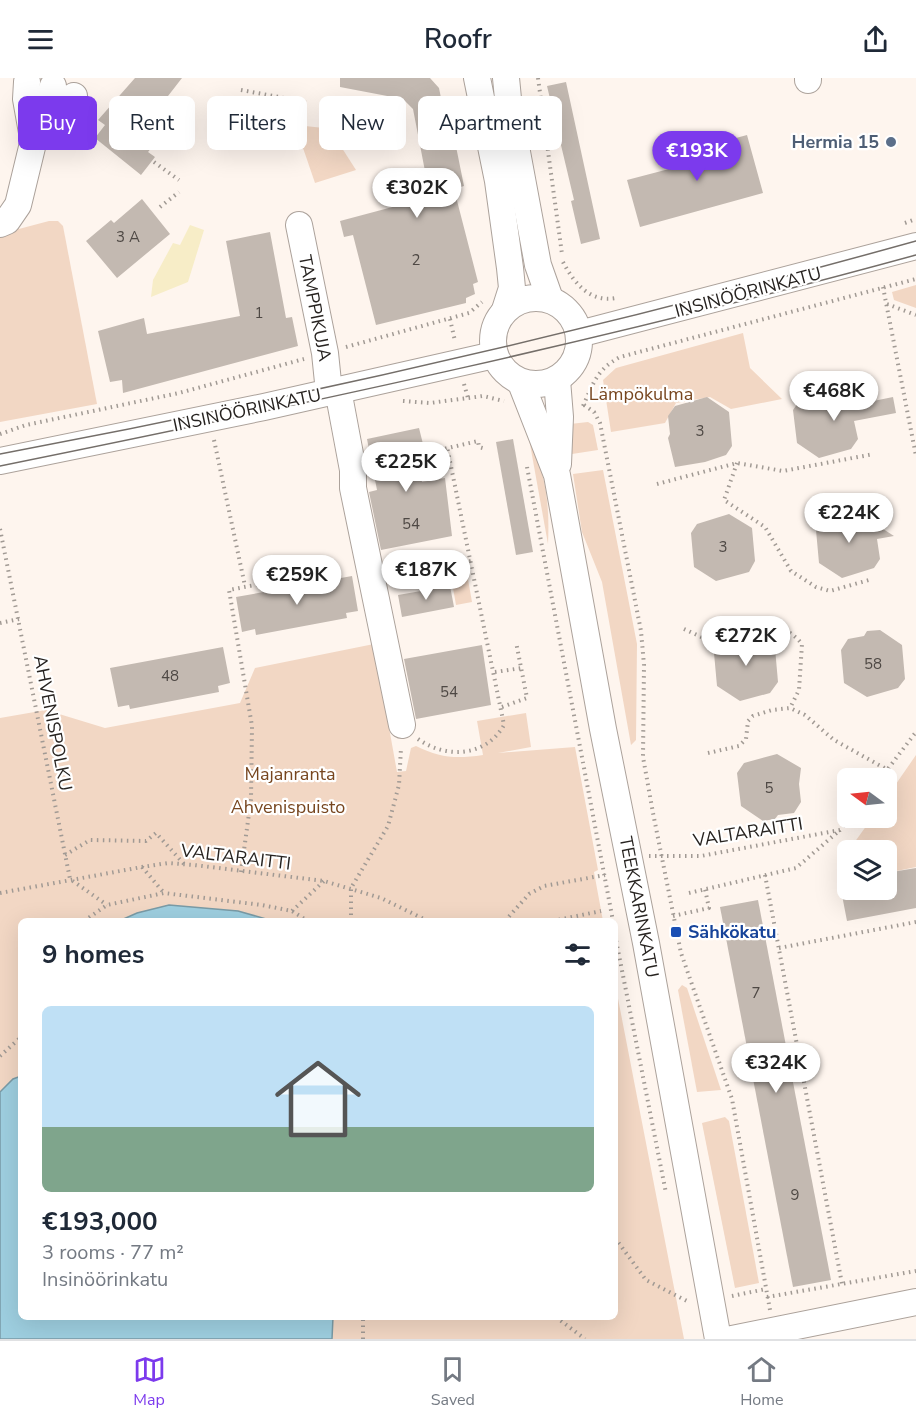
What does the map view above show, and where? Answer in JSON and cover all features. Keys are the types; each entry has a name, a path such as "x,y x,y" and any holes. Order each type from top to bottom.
{"street":[{"path":"477,78 498,181 512,288 505,310 496,324 492,339 494,355 504,372 521,383 557,380 571,369 579,353 579,334 574,320 564,307 550,299 520,301 505,310"},
{"path":"506,78 509,109 538,265 550,299"},
{"path":"26,96 27,82"},
{"path":"61,96 64,91"},
{"path":"0,224 7,221 18,205 31,150"},
{"name":"TAMPPIKUJA","path":"299,225 325,353 353,470 353,488 402,725"},
{"name":"INSINÖÖRINKATU","path":"579,334 916,246"},
{"name":"INSINÖÖRINKATU","path":"0,461 494,355"},
{"name":"TEEKKARINKATU","path":"557,380 560,417 557,475"},
{"name":"TEEKKARINKATU","path":"521,383 557,475 700,1246 713,1300 718,1339"},
{"path":"732,1339 916,1302"}],"path":[{"path":"538,78 563,261"},
{"path":"241,90 274,96"},
{"path":"154,162 179,180"},
{"path":"160,207 179,192"},
{"path":"620,357 916,279"},
{"path":"883,287 916,456"},
{"path":"886,303 916,315"},
{"path":"0,434 26,425 179,393 450,319"},
{"path":"584,405 594,412 600,423 640,631 644,665 643,757 673,916 681,953 732,1099 774,1330"},
{"path":"214,439 245,586"},
{"path":"353,470 478,441 479,447 486,449"},
{"path":"402,725 434,749 465,752 478,749 499,735 504,725 495,672 447,447"},
{"path":"657,484 737,463 783,471 874,454"},
{"path":"526,462 612,918"},
{"path":"737,463 723,500 765,527 790,571 816,587 830,591 869,580"},
{"name":"AHVENISPOLKU","path":"0,529 70,879"},
{"path":"372,583 471,561"},
{"path":"241,872 251,799 252,726 229,590 332,570"},
{"path":"321,572 322,582"},
{"path":"262,583 264,592"},
{"path":"0,623 19,619"},
{"path":"684,628 710,641 740,625 755,623 790,630 802,644 799,690 790,708"},
{"path":"502,707 527,698 516,642"},
{"path":"495,672 522,668"},
{"path":"708,753 739,746 746,739 748,721 753,716 790,708 805,714 834,740 884,768"},
{"path":"351,918 351,888 388,826 399,785 402,725"},
{"path":"889,768 916,732"},
{"name":"VALTARAITTI","path":"603,867 630,859 661,855 701,856 840,830"},
{"name":"VALTARAITTI","path":"689,893 796,868 840,830"},
{"path":"65,855 90,840 146,841 156,833 183,864"},
{"name":"VALTARAITTI","path":"0,892 142,867 183,864 324,881 381,898 422,918"},
{"path":"142,867 164,893"},
{"path":"509,918 530,894 544,886 604,875"},
{"path":"765,875 842,1284"},
{"path":"70,879 106,905"},
{"path":"292,911 324,881"},
{"path":"673,916 709,908 705,889"},
{"path":"88,918 106,905 164,893 292,911 303,918"},
{"path":"567,918 601,911"},
{"path":"779,948 916,922"},
{"path":"618,959 666,1198"},
{"path":"0,1056 18,1040"},
{"path":"618,1242 646,1280 687,1301"},
{"path":"767,1298 916,1271"},
{"path":"685,1290 688,1308"},
{"path":"363,1320 363,1339"},
{"path":"560,1320 585,1339"}],"green space":[{"path":"307,126 319,127 319,150 343,150 356,170 315,183 304,150 307,150"},
{"path":"49,221 58,221 63,226 97,404 0,422 0,234"},
{"path":"916,285 916,308 894,300 892,292"},
{"name":"Lämpökulma","path":"743,333 750,368 782,399 731,409 710,397 676,403 665,423 611,432 603,380 616,368"},
{"path":"588,422 593,425 598,450 572,454 570,424"},
{"path":"528,433 539,461 545,487 548,544"},
{"path":"603,470 637,644 636,740 631,745 602,582 582,532 573,474"},
{"path":"466,568 472,602 456,605 450,571"},
{"name":"Ahvenispuisto","path":"374,644 397,772 406,771 411,748 416,746 448,756 483,755 477,721 526,713 531,747 498,753 575,747 598,870 594,872 602,918 18,918 18,1320 618,1320 618,998 684,1339 0,1339 0,718 46,710 105,728 240,703 255,668"},
{"path":"916,755 916,867 897,871 897,840 856,840 865,828 897,828 897,783"},
{"path":"682,985 687,988 721,1090 697,1092 678,990"},
{"path":"725,1117 729,1121 759,1283 735,1288 702,1123"}],"sand":[{"path":"190,225 204,230 188,282 151,297 153,280 173,243 180,245"}],"water":[{"path":"169,905 238,911 262,918 126,918"},
{"path":"18,1077 18,1320 333,1320 332,1339 0,1339 0,1092"}],"building":[{"path":"135,78 182,78 168,96 119,96"},
{"path":"340,78 430,78 439,88 441,96 418,96 418,135 413,109 406,102 406,96 387,96 340,87"},
{"path":"566,82 600,239 581,244 562,149 562,96 549,96 547,86"},
{"path":"109,108 109,149 97,140 97,135 105,125 98,120"},
{"path":"747,135 763,193 640,227 627,180 669,169 666,157"},
{"path":"110,150 150,150 148,152 155,157 141,175"},
{"path":"421,150 457,150 464,186 454,189 478,282 473,284 475,294 466,298 466,303 376,325 353,235 344,237 340,221 430,197"},
{"path":"142,199 170,234 117,278 86,241 111,220 114,223"},
{"path":"270,232 286,318 292,317 298,346 123,393 122,380 110,382 98,331 144,318 147,334 240,316 226,241"},
{"path":"833,391 854,405 893,397 896,413 854,421 858,439 851,449 819,458 797,443 793,410 800,400"},
{"path":"707,397 729,412 732,446 726,455 705,462 675,467 668,438 670,434 668,416 675,406"},
{"path":"419,428 424,448 416,449 422,482 445,478 452,536 381,550 369,492 377,490 367,439"},
{"path":"513,439 533,552 516,555 496,442"},
{"path":"855,511 894,536 877,539 880,559 874,568 842,578 819,563 816,530 823,520"},
{"path":"729,514 752,528 755,561 749,572 716,581 694,567 691,533 697,524"},
{"path":"352,576 358,611 346,613 347,618 256,635 255,629 242,632 236,597"},
{"path":"450,586 454,607 402,617 398,595"},
{"path":"880,630 902,645 905,679 898,688 867,697 844,683 841,650 848,639 864,636 867,631"},
{"path":"753,634 775,648 778,682 770,693 740,701 717,686 714,653 721,643"},
{"path":"482,645 491,705 416,719 404,659"},
{"path":"223,647 230,683 218,686 219,692 130,709 129,705 118,707 110,668"},
{"path":"777,754 801,768 799,784 801,802 794,813 778,815 775,819 763,821 741,806 737,773 744,763"},
{"path":"916,868 916,908 847,921 843,900 897,900 897,871"},
{"path":"758,900 831,1280 793,1287 720,907"}],"tram line":[{"path":"0,454 231,408 460,357 689,302 916,241"},
{"path":"0,466 230,419 574,342 916,255"}],"place":[{"name":"Hermia 15","path":"891,142"},
{"name":"Sähkökatu","path":"676,932"}],"park label":[{"name":"Majanranta","path":"290,774"}]}
